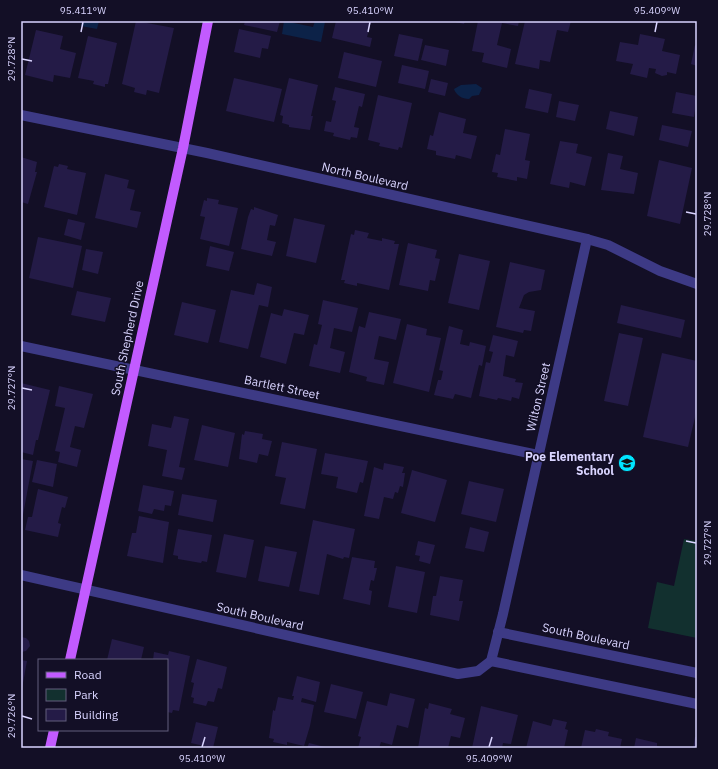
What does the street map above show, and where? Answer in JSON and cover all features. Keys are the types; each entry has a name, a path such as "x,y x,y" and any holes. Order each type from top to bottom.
{"main road":[{"name":"South Shepherd Drive","path":"70,659 183,148 208,21"},
{"path":"50,748 54,731"}],"street":[{"name":"North Boulevard","path":"21,115 183,148 587,239 608,245 660,270 697,284"},
{"name":"Wilton Street","path":"498,632 587,239"},
{"name":"Bartlett Street","path":"21,346 538,454"},
{"name":"South Boulevard","path":"21,576 86,589 458,674 478,671 491,660"},
{"name":"South Boulevard","path":"498,632 697,673"},
{"path":"498,632 491,660 697,704"}],"green space":[{"path":"684,539 697,541 697,638 648,628 657,582 674,586"}],"water":[{"path":"82,21 99,21 97,29 81,26"},
{"path":"284,21 313,27 315,21 325,22 321,42 282,34"},
{"path":"476,84 482,88 479,95 472,96 469,99 460,96 454,89 461,85"}],"building":[{"path":"136,21 174,28 159,93 147,90 146,95 134,92 135,88 122,84"},
{"path":"245,21 280,21 277,32 244,25"},
{"path":"336,21 371,21 367,37 372,38 370,47 332,38"},
{"path":"451,21 465,21 464,24"},
{"path":"478,21 519,21 518,26 502,23 497,45 511,49 507,68 482,62 484,53 472,51"},
{"path":"525,21 571,21 568,32 557,30 550,62 540,60 539,69 515,64"},
{"path":"239,29 271,36 268,49 262,48 260,58 234,52"},
{"path":"36,30 63,36 60,49 76,53 70,78 54,75 53,82 25,75"},
{"path":"399,34 423,39 418,61 394,56"},
{"path":"640,34 665,39 662,51 680,55 676,74 667,72 667,75 662,76 655,73 656,69 649,68 647,78 630,74 633,64 616,61 620,42 638,45"},
{"path":"88,36 117,43 108,84 105,84 105,87 93,84 94,81 78,78"},
{"path":"425,45 449,50 446,66 421,60"},
{"path":"695,45 697,46 697,66 691,64"},
{"path":"344,52 382,61 376,87 338,78"},
{"path":"402,65 429,71 425,89 398,83"},
{"path":"234,78 282,89 274,122 226,111"},
{"path":"289,78 318,85 311,116 313,116 310,130 289,127 289,125 282,123 283,116 280,115"},
{"path":"431,79 448,83 445,96 428,92"},
{"path":"335,87 365,94 362,107 359,106 354,127 359,128 357,138 351,137 350,140 333,136 334,133 324,131 326,121 331,122 336,101 332,100"},
{"path":"529,89 552,94 548,113 525,108"},
{"path":"676,92 697,96 694,117 672,113"},
{"path":"378,95 412,103 402,148 399,147 398,150 379,146 380,143 368,140"},
{"path":"559,101 579,105 575,121 556,117"},
{"path":"610,111 638,117 634,136 606,129"},
{"path":"439,112 466,119 463,133 477,136 471,159 456,155 455,159 436,155 436,151 427,149 430,135 433,136"},
{"path":"662,125 692,131 688,147 659,140"},
{"path":"505,129 530,134 525,160 530,161 527,179 517,177 517,181 497,177 498,173 492,172 496,154 500,155"},
{"path":"560,141 578,144 576,153 592,157 585,186 570,182 569,188 550,184"},
{"path":"608,153 623,156 620,169 638,173 634,194 601,190"},
{"path":"21,157 37,162 35,172 37,172 28,204 21,202"},
{"path":"659,160 692,168 680,224 647,216"},
{"path":"59,164 68,166 67,169 86,173 77,215 44,207 54,166 58,167"},
{"path":"105,174 129,180 127,188 135,190 130,210 141,212 137,228 95,218"},
{"path":"207,198 219,200 218,204 238,208 229,246 200,239 205,217 200,216 204,200 207,201"},
{"path":"254,207 278,215 275,226 270,225 267,240 276,242 272,256 241,249 248,217 251,209 254,210"},
{"path":"294,218 325,225 316,263 286,256"},
{"path":"68,219 85,223 81,240 64,235"},
{"path":"355,230 369,233 367,238 382,241 382,238 395,241 394,244 399,244 389,290 357,283 357,286 344,283 345,280 341,280 351,234 354,235"},
{"path":"38,237 82,246 73,288 29,278"},
{"path":"408,243 437,250 435,258 440,259 435,281 430,280 428,291 399,285"},
{"path":"210,246 234,252 229,271 206,266"},
{"path":"86,249 103,252 98,274 82,270"},
{"path":"459,254 490,261 479,310 448,303"},
{"path":"510,262 545,270 541,290 529,292 524,295 519,308 535,311 531,331 524,330 523,333 496,327"},
{"path":"257,283 272,287 268,307 259,305 248,349 219,342 231,290 254,295"},
{"path":"77,291 111,298 105,322 71,315"},
{"path":"323,300 358,308 352,332 334,328 330,348 345,352 340,373 309,366 314,344 317,345 322,325 318,324"},
{"path":"182,302 216,310 208,343 174,335"},
{"path":"621,305 685,320 681,338 617,323"},
{"path":"284,309 309,315 304,335 294,333 286,364 260,357 271,313 282,316"},
{"path":"369,312 401,319 396,340 379,336 374,359 389,362 384,385 366,381 367,377 349,372 359,326 365,328"},
{"path":"407,324 427,329 426,335 441,338 429,392 393,383"},
{"path":"449,326 463,330 460,344 469,346 470,342 486,346 482,366 479,365 471,398 455,394 453,399 434,395 438,380 441,380 443,371 439,370"},
{"path":"619,333 643,338 628,406 604,401"},
{"path":"493,335 518,341 514,357 506,355 503,376 516,379 515,382 523,383 519,399 512,397 511,401 498,398 497,400 479,396 486,362 490,363 493,352 489,351"},
{"path":"662,353 697,361 697,409 688,447 643,437"},
{"path":"21,383 50,390 33,455 21,452"},
{"path":"59,386 93,394 84,428 75,426 70,447 81,450 77,467 58,462 60,452 55,451 65,408 55,406"},
{"path":"174,416 189,419 179,467 185,468 182,480 162,476 167,450 148,446 152,424 171,428"},
{"path":"202,425 235,433 228,467 194,460"},
{"path":"245,431 263,434 262,439 272,441 268,456 259,454 257,463 239,459 242,434 244,435"},
{"path":"282,442 317,449 305,509 280,504 286,478 275,476"},
{"path":"325,453 368,461 363,483 360,482 357,493 336,488 338,477 321,474"},
{"path":"21,459 33,461 22,520 21,520"},
{"path":"37,460 57,464 53,487 32,482"},
{"path":"384,463 404,467 402,473 405,473 403,487 400,486 398,493 395,492 393,499 384,497 379,519 364,516 374,467 383,470"},
{"path":"412,470 447,480 435,522 401,513"},
{"path":"469,481 504,489 496,522 461,514"},
{"path":"143,485 174,491 171,506 165,505 164,511 154,509 152,514 138,511"},
{"path":"38,489 68,497 65,508 62,507 58,523 61,524 58,537 25,530 28,517 32,517"},
{"path":"182,494 217,500 213,522 178,515"},
{"path":"139,516 169,522 163,563 127,556 132,533 136,533"},
{"path":"313,520 355,529 349,558 344,557 343,559 327,554 319,595 299,591"},
{"path":"470,527 489,532 484,552 465,548"},
{"path":"178,529 212,535 207,562 202,561 201,563 178,559 178,556 173,555"},
{"path":"224,534 254,540 246,578 216,572"},
{"path":"418,541 435,545 430,564 419,561 420,556 415,555"},
{"path":"265,546 297,552 289,587 258,581"},
{"path":"352,557 375,561 374,568 377,568 374,581 371,580 369,590 372,591 370,605 343,599"},
{"path":"396,566 425,572 417,613 388,607"},
{"path":"440,576 463,580 459,601 463,601 459,621 430,615 433,596 436,596"},
{"path":"21,637 26,638 29,641 30,646 26,651 21,652"},
{"path":"112,639 144,647 141,659 107,659"},
{"path":"169,651 190,656 179,711 173,710 172,713 168,712 168,659 153,659 154,652 168,655"},
{"path":"197,659 227,667 222,689 218,688 214,702 208,701 206,706 193,703 194,698 191,697 194,683 191,682"},
{"path":"21,660 27,661 22,688 21,688"},
{"path":"297,676 320,682 316,702 302,698 301,702 314,705 304,746 287,742 287,745 273,742 274,739 269,738 273,710 275,711 278,697 293,700 294,696 292,696"},
{"path":"331,684 363,692 356,719 324,712"},
{"path":"390,693 415,699 408,728 397,725 392,745 381,742 379,748 358,748 361,737 358,736 367,701 387,706"},
{"path":"429,703 452,709 450,714 465,718 460,738 451,736 448,748 418,748 425,708 428,709"},
{"path":"481,706 518,715 511,744 503,743 502,748 472,748"},
{"path":"553,719 567,722 565,729 568,730 564,748 526,748 533,721 551,726"},
{"path":"196,722 218,727 213,748 191,743"},
{"path":"596,729 609,732 608,736 622,739 620,748 581,748 585,730 595,732"},
{"path":"695,737 697,737 697,748 693,748"},
{"path":"636,738 657,743 657,746 664,748 634,748"},
{"path":"309,743 325,747 325,748 307,748"}],"place":[{"name":"Poe Elementary School","path":"627,463"}]}
